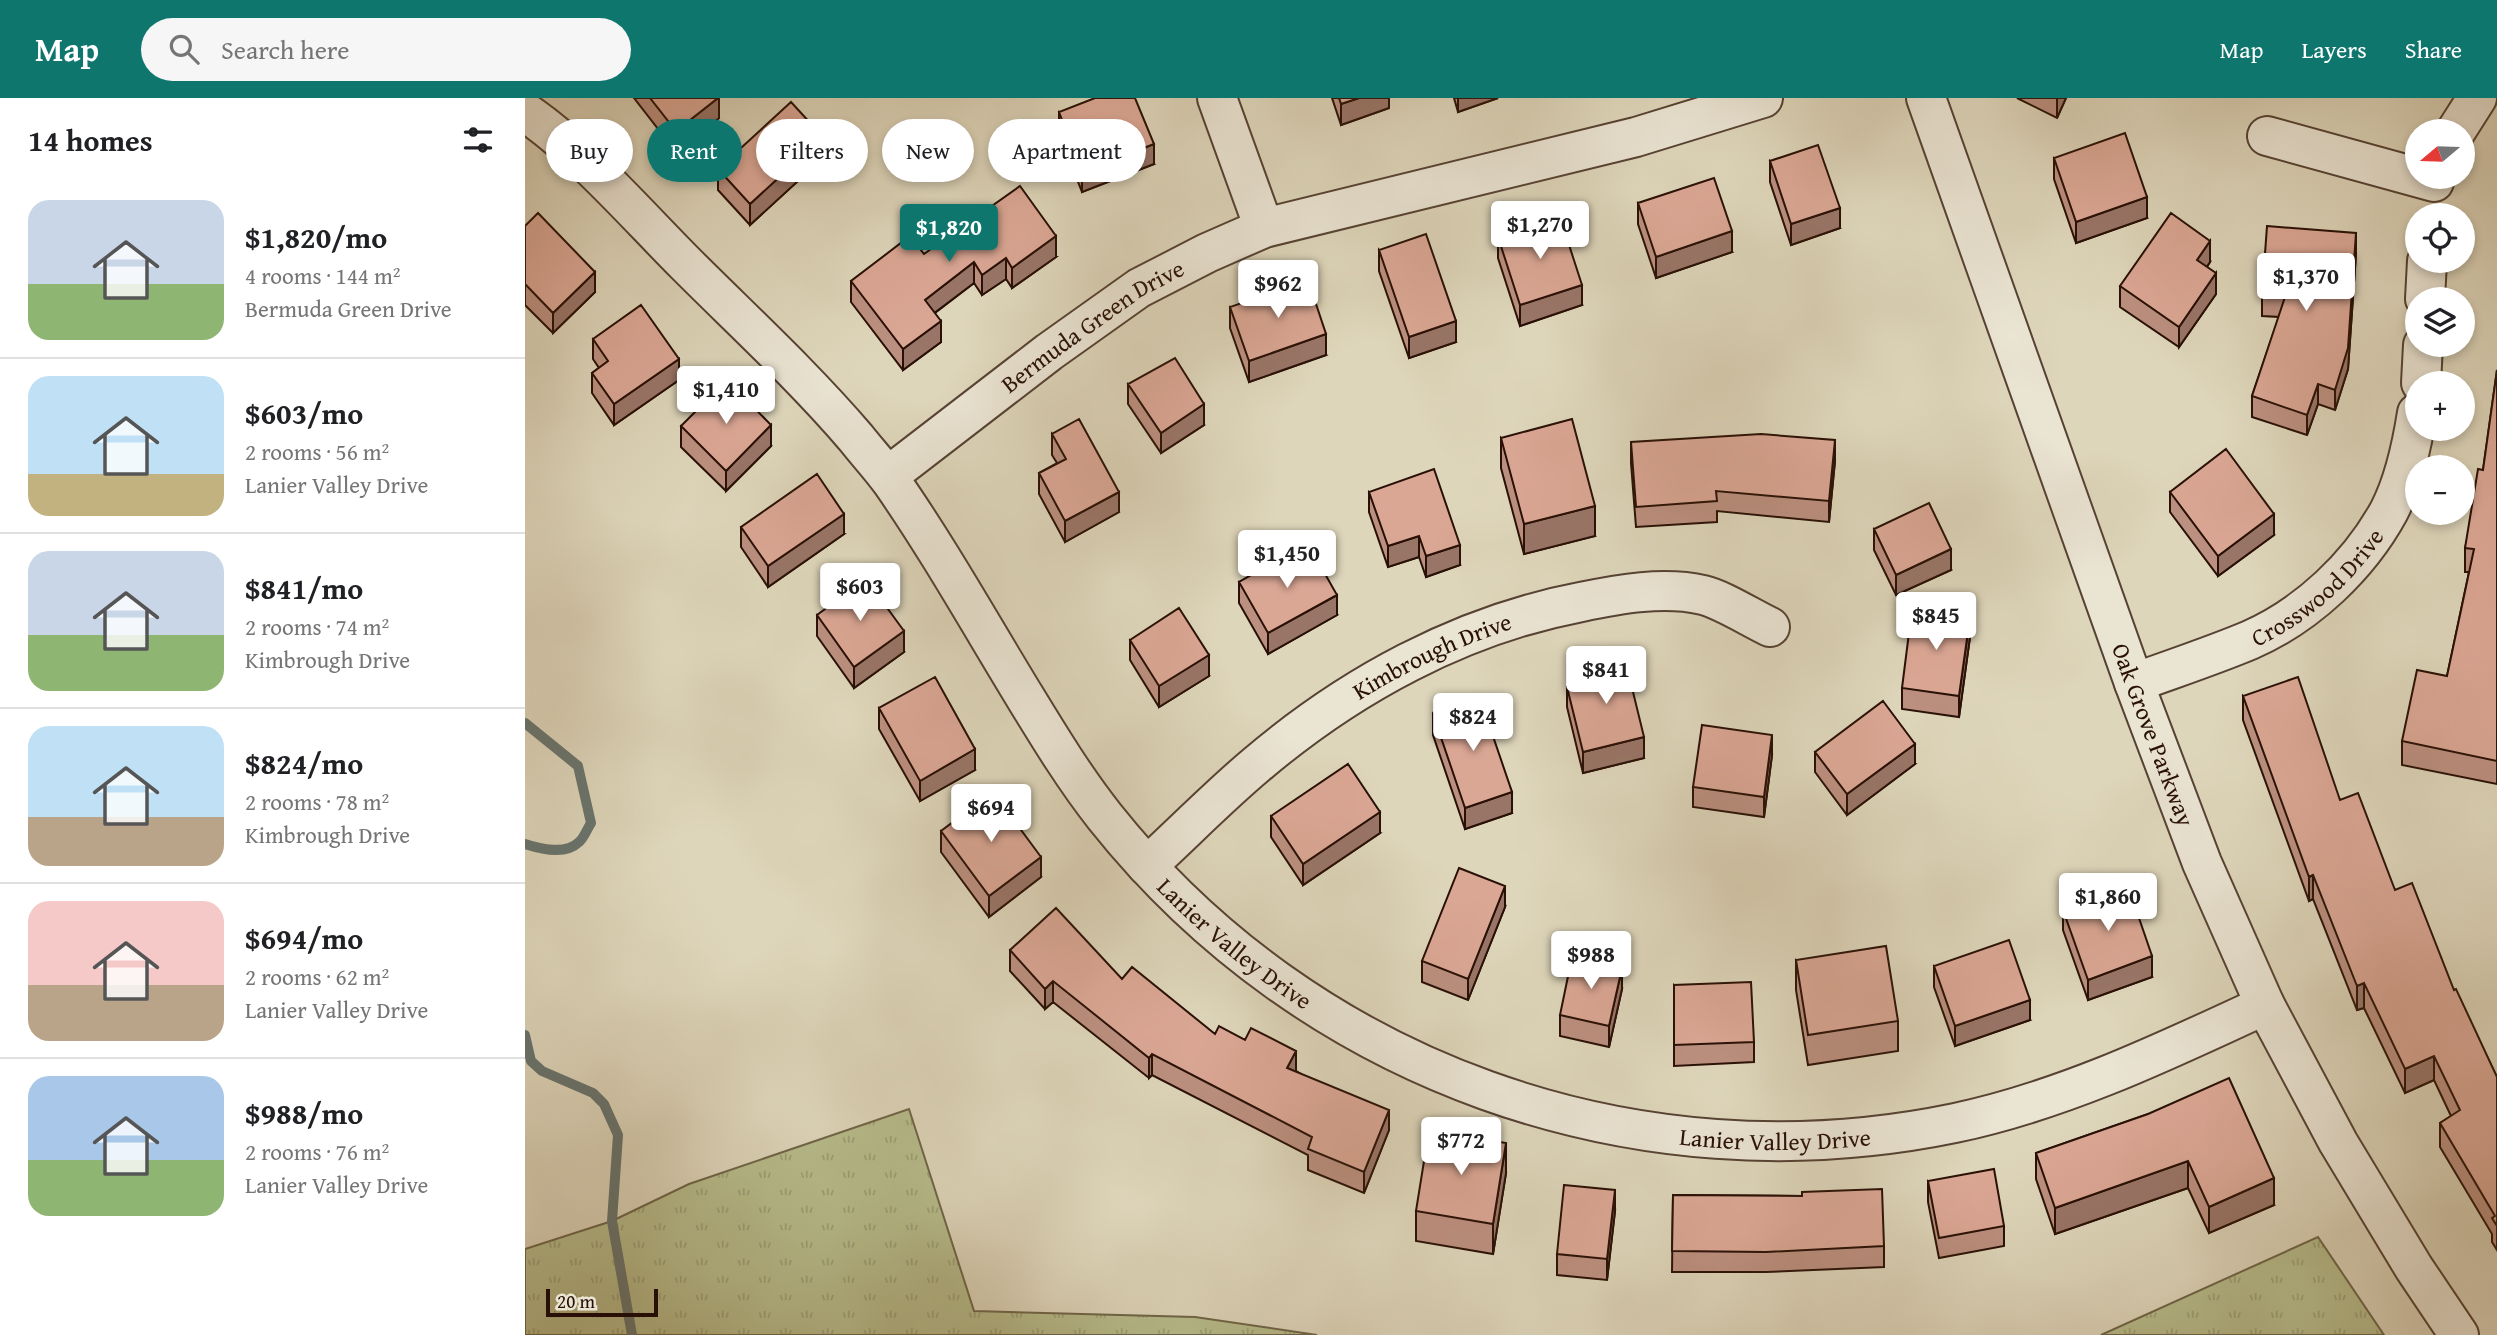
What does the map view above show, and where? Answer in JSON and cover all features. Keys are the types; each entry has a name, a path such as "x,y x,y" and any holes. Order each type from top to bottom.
{"street":[{"path":"1217,98 1264,228"},
{"name":"Bermuda Green Drive","path":"888,476 1049,352 1128,296 1207,253 1264,228 1636,138 1763,98"},
{"name":"Oak Grove Parkway","path":"1926,98 2134,683 2202,863 2265,1005 2338,1142 2414,1268 2459,1335"},
{"path":"2464,119 2477,98"},
{"name":"Lanier Valley Drive","path":"525,112 574,152 827,405 888,476 1057,749 1102,814 1147,866 1180,901 1278,982 1352,1030 1402,1057 1462,1082 1547,1111 1606,1125 1674,1136 1832,1139 1957,1123 2020,1106 2093,1080 2265,1005"},
{"path":"2267,136 2433,191"},
{"name":"Crosswood Drive","path":"2134,683 2251,640 2285,621 2319,596 2367,543 2389,510 2401,480 2410,441"},
{"name":"Kimbrough Drive","path":"1147,866 1256,765 1316,718 1395,668 1468,635 1546,608 1603,598 1662,592 1704,595 1770,627"}],"green space":[{"path":"909,1109 974,1311 1195,1317 1317,1335 525,1335 525,1249 612,1221 689,1184"},
{"path":"2318,1237 2384,1335 2101,1335"}],"building":[{"path":"650,98 718,98 691,119 667,119"},
{"path":"1095,98 1135,98 1144,119 1062,119 1059,112"},
{"path":"1339,98 1359,98 1341,104"},
{"path":"791,102 807,119 772,119"},
{"path":"1146,125 1154,144 1146,147"},
{"path":"2125,133 2147,197 2076,222 2054,158"},
{"path":"756,134 756,182 774,182 750,204 730,182 742,182 742,147"},
{"path":"1818,145 1840,208 1791,224 1770,161"},
{"path":"1714,178 1732,231 1656,257 1638,203"},
{"path":"1020,186 1056,236 1012,268 1006,258 982,275 974,262 925,300 941,321 903,349 851,281 910,236 924,254"},
{"path":"538,213 595,272 553,313 525,284 525,226"},
{"path":"2171,213 2210,241 2197,260 2216,273 2179,327 2120,286"},
{"path":"1560,217 1582,285 1520,305 1498,237"},
{"path":"2267,226 2356,233 2348,348 2335,390 2318,384 2307,415 2252,396 2285,297 2262,295"},
{"path":"1426,234 1456,321 1409,337 1379,250"},
{"path":"1308,280 1326,334 1249,361 1230,307"},
{"path":"641,305 679,359 614,404 592,373 608,361 593,339"},
{"path":"1175,358 1204,404 1161,433 1128,384"},
{"path":"2497,370 2497,761 2402,741 2417,670 2447,676 2474,549 2465,548 2469,525 2475,525 2478,469 2483,470"},
{"path":"727,380 771,425 726,471 681,426"},
{"path":"1079,419 1119,492 1065,521 1039,473 1066,459 1052,434"},
{"path":"1572,419 1595,506 1524,524 1501,438"},
{"path":"1761,434 1835,440 1829,501 1716,491 1717,501 1636,507 1631,442"},
{"path":"2226,449 2274,514 2218,556 2170,492"},
{"path":"1434,469 1460,545 1426,556 1419,536 1388,546 1369,492"},
{"path":"817,474 844,514 768,566 741,527"},
{"path":"1929,503 1951,549 1896,575 1874,529"},
{"path":"1299,548 1313,569 1320,565 1337,595 1268,633 1239,582"},
{"path":"866,579 904,631 854,667 817,615"},
{"path":"1179,608 1209,655 1159,686 1130,640"},
{"path":"1912,609 1970,617 1959,696 1902,688"},
{"path":"1624,655 1644,737 1583,752 1567,687 1591,681 1586,664"},
{"path":"935,677 975,749 920,781 879,708"},
{"path":"2298,677 2340,800 2358,793 2395,890 2412,883 2454,990 2456,989 2497,1077 2497,1226 2492,1218 2495,1216 2440,1123 2460,1110 2434,1056 2405,1069 2364,983 2357,986 2313,875 2309,877 2243,696"},
{"path":"1480,698 1512,792 1465,808 1433,714"},
{"path":"1883,701 1915,744 1847,794 1815,752"},
{"path":"1702,725 1772,735 1764,797 1693,787"},
{"path":"1348,764 1380,812 1303,864 1271,816"},
{"path":"993,792 1041,857 989,896 941,831"},
{"path":"1459,868 1505,886 1468,979 1422,961"},
{"path":"2128,886 2152,956 2088,980 2063,910"},
{"path":"1056,908 1122,979 1132,967 1215,1034 1219,1026 1245,1040 1251,1028 1296,1051 1287,1068 1389,1110 1364,1172 1308,1149 1312,1137 1152,1054 1149,1058 1053,981 1045,989 1010,950"},
{"path":"2009,940 2030,1000 1955,1026 1934,966"},
{"path":"1886,946 1898,1021 1808,1035 1796,960"},
{"path":"1572,957 1622,968 1609,1026 1560,1015"},
{"path":"1751,982 1754,1042 1674,1045 1674,985"},
{"path":"2229,1078 2274,1178 2209,1207 2188,1161 2055,1208 2036,1153 2148,1114"},
{"path":"1429,1130 1506,1143 1493,1224 1416,1211"},
{"path":"1994,1169 2004,1226 1939,1238 1928,1181"},
{"path":"1564,1185 1615,1190 1607,1259 1557,1254"},
{"path":"1882,1189 1884,1246 1766,1252 1672,1251 1673,1195 1802,1196 1802,1192"}],"waterway":[{"path":"525,723 578,766 591,823 574,846 560,850 525,844"},
{"path":"525,1035 531,1061 542,1071 593,1093 604,1104 618,1135 612,1221 632,1335"}]}
